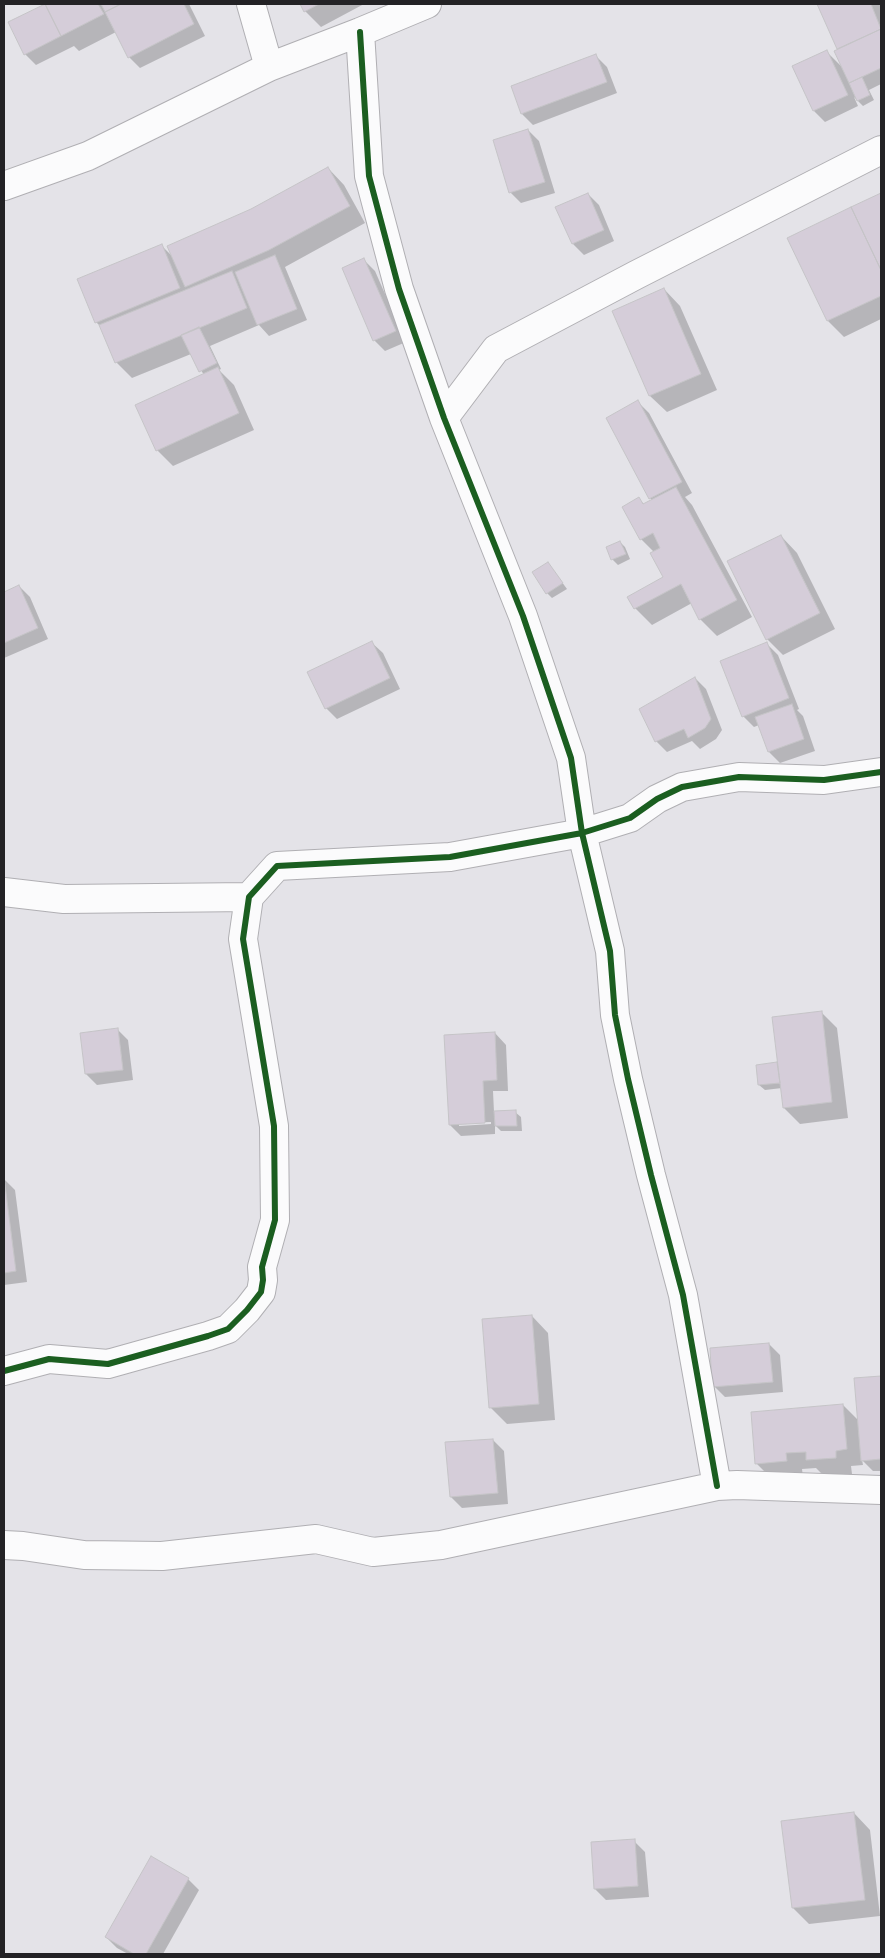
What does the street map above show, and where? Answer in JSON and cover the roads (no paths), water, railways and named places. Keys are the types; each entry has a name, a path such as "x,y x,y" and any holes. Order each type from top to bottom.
{"street":[{"path":"252,4 270,67"},
{"path":"4,186 88,156 270,67 427,4"},
{"path":"360,32 369,176 399,289 444,418 523,616 571,758 582,833 610,951 615,1015 651,1176 684,1295 717,1486"},
{"path":"444,418 496,350 636,275 881,150"},
{"path":"4,1371 49,1359 108,1364 208,1336 228,1329 247,1310 261,1292 263,1280 262,1266 275,1220 274,1126 243,939 249,897 277,866 450,858 582,833 630,818 657,799 682,787 739,777 824,780 881,772"},
{"path":"4,892 64,899 249,897"},
{"path":"4,1545 84,1555 162,1556 316,1539 373,1552 441,1546 717,1486 881,1490"}]}
